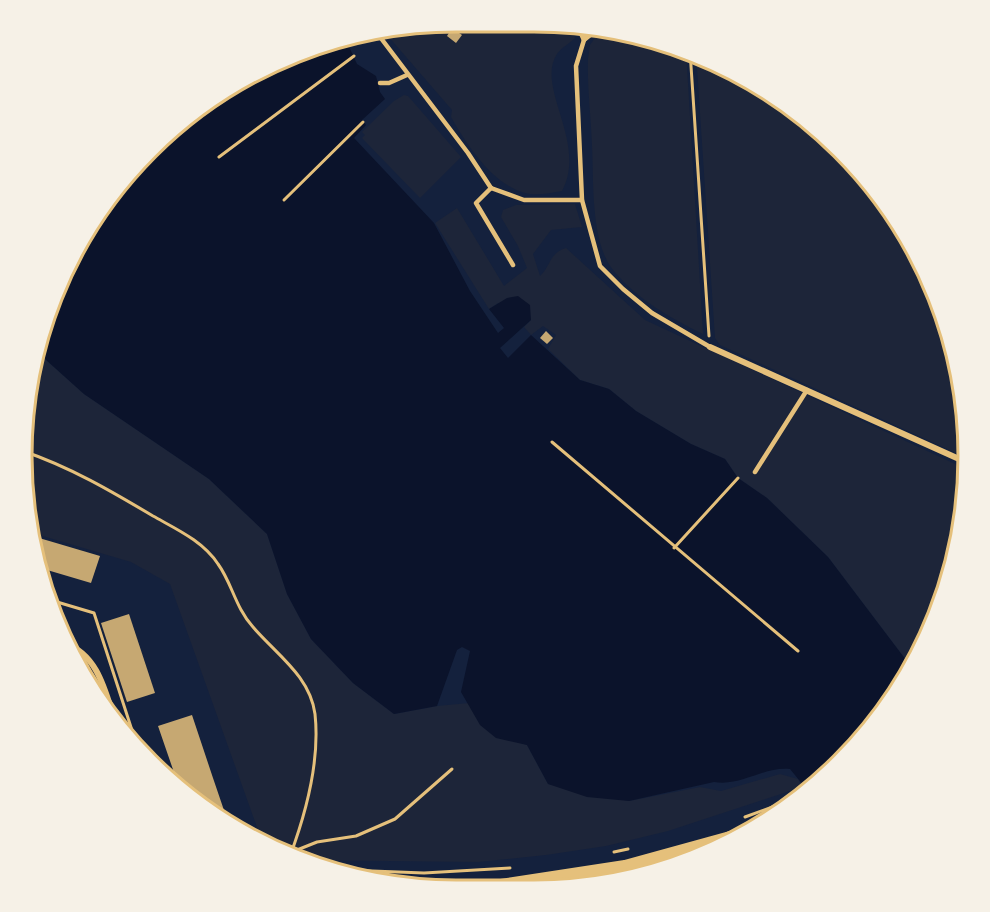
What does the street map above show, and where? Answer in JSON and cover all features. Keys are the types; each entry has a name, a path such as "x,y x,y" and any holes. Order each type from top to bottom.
{"main road":[{"path":"542,880 626,866 706,844"}],"street":[{"path":"710,347 958,458"},
{"path":"80,653 98,671 107,698"}],"lane":[{"path":"581,34 584,40"},
{"path":"585,35 576,66 582,200 600,266 652,313 710,347"},
{"path":"584,40 590,35"},
{"path":"381,39 468,153 491,188 524,200 582,200"},
{"path":"380,83 389,83 407,75"},
{"path":"491,188 476,203 513,265"},
{"path":"755,472 807,390"}],"path":[{"path":"219,157 354,56"},
{"path":"691,62 710,347"},
{"path":"284,200 363,122"},
{"path":"552,442 798,651"},
{"path":"32,455 105,486 194,540 219,564 234,600 251,625 303,679 315,714 315,752 305,808 293,848"},
{"path":"674,548 738,478"},
{"path":"299,850 317,842 356,836 395,819 452,769"},
{"path":"741,818 774,806"},
{"path":"613,852 635,847"},
{"path":"368,871 424,873 514,867"}],"shaded area":[{"path":"428,32 574,33 575,38 557,54 552,67 552,83 569,154 568,173 562,191 529,194 502,181 473,151 451,117 452,110 389,37"},
{"path":"596,36 644,46 687,60 703,334 667,315 644,299 623,281 606,259 597,228 595,211 588,80 590,45"},
{"path":"348,45 357,64 376,76 380,92 385,99 362,120 366,125 354,138 434,223 470,291 498,333 504,328 489,309 507,298 518,296 530,305 531,320 500,348 508,358 531,335 580,380 609,389 636,411 691,444 725,459 738,478 767,498 828,557 906,660 887,692 853,736 803,784 790,769 780,769 734,782 714,782 629,801 587,797 548,784 527,745 496,738 480,725 461,692 470,651 462,647 457,650 437,706 394,714 353,683 311,639 287,594 267,534 209,479 84,394 43,358 54,320 75,268 103,220 119,198 137,176 176,137 220,103 268,75"},
{"path":"697,64 746,88 770,103 814,137 853,176 887,220 915,268 944,346 955,401 958,454 720,345 715,338"},
{"path":"404,95 408,96 461,157 420,198 362,138 365,135 362,132 394,101"},
{"path":"575,204 582,227 551,230 533,254 540,276 553,256 566,248 645,320 958,465 955,511 944,566 926,618 906,660 828,557 767,498 738,478 725,459 691,444 636,411 609,389 580,380 548,349 556,335 543,326 531,335 524,327 531,320 498,303 489,309 435,223 457,208 504,286 527,268 518,246 501,217 503,210 516,205"},
{"path":"43,358 84,394 209,479 267,534 287,594 311,639 353,683 394,714 469,703 481,723 492,733 527,745 548,784 629,801 700,787 721,791 780,774 798,779 801,785 668,831 606,846 478,862 328,860 320,858 259,832 170,584 131,562 39,535 32,484 32,428"}],"building":[{"path":"450,32 458,32 462,35 456,43 447,36"},
{"path":"546,331 553,338 547,344 540,338"},
{"path":"40,538 100,556 91,583 47,570"},
{"path":"129,614 155,693 127,702 101,623"},
{"path":"192,715 225,812 174,773 158,726"}]}
